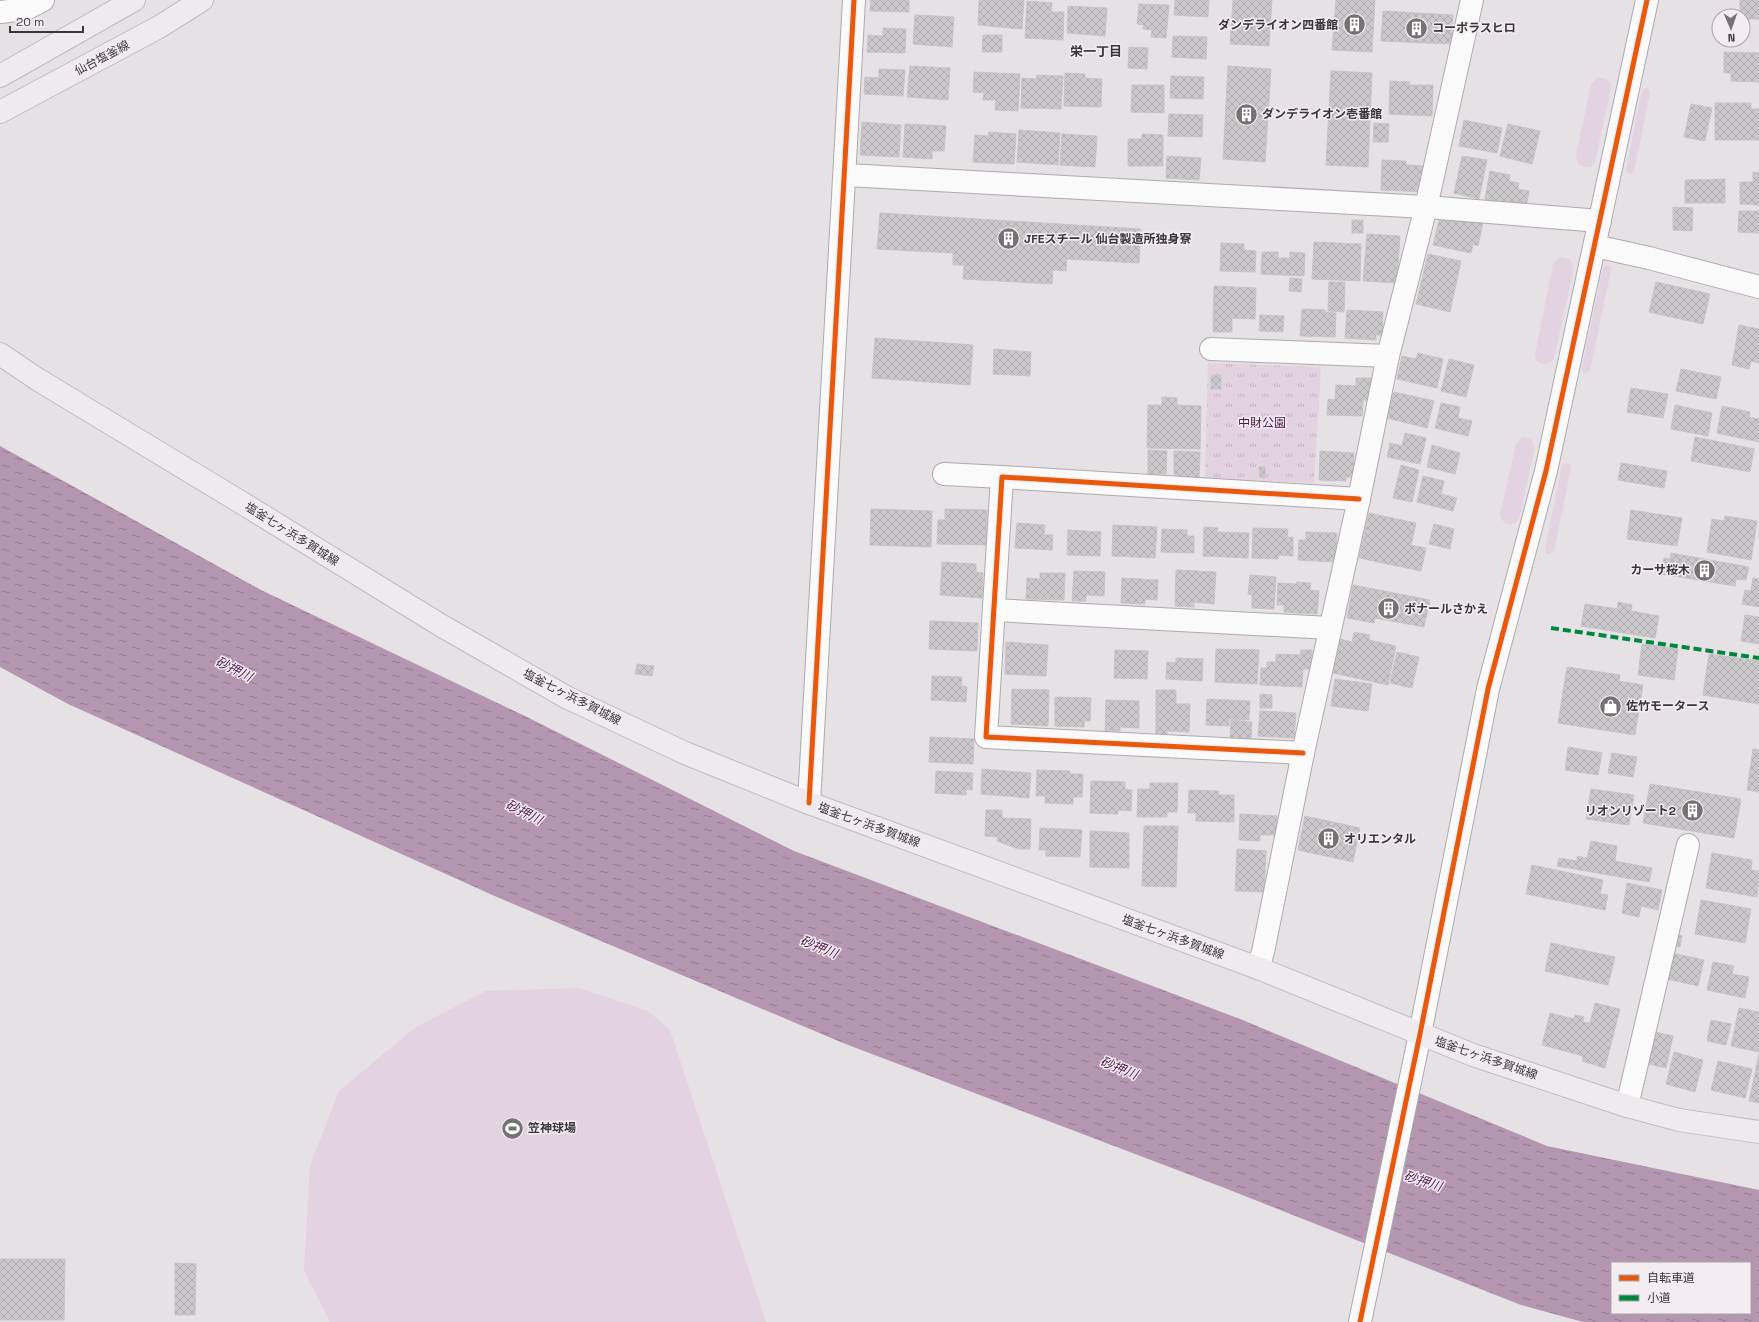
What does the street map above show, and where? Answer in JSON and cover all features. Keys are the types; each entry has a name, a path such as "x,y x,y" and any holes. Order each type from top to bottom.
{"main road":[{"path":"0,76 134,0"},
{"name":"仙台塩釜線","path":"0,112 159,27 202,0"},
{"name":"塩釜七ヶ浜多賀城線","path":"0,354 37,379 442,626 566,697 685,754 809,803 1258,968 1473,1055 1627,1106 1679,1120 1759,1132"}],"street":[{"path":"809,803 846,176 854,0"},
{"path":"1258,968 1263,952 1303,753 1359,499 1388,356 1426,207 1472,0"},
{"path":"1360,1322 1420,1034 1488,689 1546,471 1647,0"},
{"path":"0,12 34,5"},
{"path":"0,23 34,5"},
{"path":"846,176 1426,207 1600,221"},
{"path":"1595,246 1649,258 1759,287"},
{"path":"1211,348 1388,356"},
{"path":"944,474 1359,499"},
{"path":"1002,477 986,736 1303,753"},
{"path":"994,610 1330,628"},
{"path":"1627,1106 1688,845"}],"green space":[{"path":"1597,78 1607,80 1610,83 1611,88 1595,162 1591,167 1584,167 1578,164 1576,155 1591,85"},
{"path":"1648,88 1650,93 1634,171 1632,174 1628,174 1626,169 1642,91"},
{"path":"1560,257 1570,259 1574,268 1554,358 1550,362 1544,364 1537,361 1535,355 1553,264"},
{"path":"1607,265 1610,266 1611,270 1590,370 1585,373 1582,370 1582,367 1603,268"},
{"name":"中財公園","path":"1208,363 1321,367 1314,483 1205,478"},
{"path":"1522,437 1531,438 1535,447 1519,519 1517,522 1508,524 1501,519 1500,515 1516,444"},
{"path":"1567,463 1571,468 1554,551 1549,554 1546,553 1545,549 1562,466"},
{"name":"笠神球場","path":"579,988 648,1011 670,1030 766,1322 330,1322 304,1271 310,1166 339,1091 416,1027 486,991"}],"water":[{"name":"砂押川","path":"0,446 263,591 527,717 794,851 1240,1019 1547,1146 1759,1190 1759,1322 1583,1322 1521,1305 1222,1187 843,1043 497,897 68,704 0,667"}],"building":[{"path":"871,0 909,0 909,12 870,11"},
{"path":"979,0 1024,0 1022,29 978,25"},
{"path":"1175,0 1209,0 1208,17 1174,15"},
{"path":"1233,0 1272,0 1269,46 1230,44"},
{"name":"ダンデライオン四番館","path":"1336,0 1375,0 1372,52 1332,50"},
{"path":"1740,0 1759,0 1759,19 1751,19 1751,8 1740,8"},
{"path":"1027,1 1052,3 1051,12 1064,12 1063,40 1025,38"},
{"path":"1139,4 1169,5 1166,38 1151,37 1152,30 1143,29 1144,25 1137,24"},
{"path":"1068,6 1107,8 1105,36 1067,33"},
{"name":"コーポラスヒロ","path":"1383,11 1453,15 1451,44 1381,41"},
{"path":"915,15 954,17 952,47 913,44"},
{"path":"883,28 906,29 905,53 867,52 868,35 883,36"},
{"path":"983,35 1002,35 1002,52 982,52"},
{"path":"1173,36 1207,37 1206,59 1172,57"},
{"path":"1129,47 1148,48 1147,69 1128,68"},
{"path":"1724,52 1759,53 1759,82 1731,81 1731,73 1724,73"},
{"path":"910,66 950,68 948,100 907,97"},
{"name":"ダンデライオン壱番館","path":"1228,66 1271,69 1265,162 1223,159"},
{"path":"879,69 905,70 903,96 864,94 865,77 879,78"},
{"path":"1331,71 1372,73 1368,167 1326,165"},
{"path":"974,72 1020,74 1018,111 995,110 996,100 983,100 984,93 973,92"},
{"path":"1065,73 1085,74 1085,78 1102,79 1101,107 1064,106"},
{"path":"1037,75 1063,76 1061,109 1021,108 1022,78 1036,79"},
{"path":"1171,76 1204,77 1203,99 1170,98"},
{"path":"1390,81 1410,82 1409,85 1433,85 1432,116 1389,114"},
{"path":"1132,85 1164,85 1164,113 1131,112"},
{"path":"1715,103 1751,103 1751,109 1759,109 1759,140 1715,140"},
{"path":"1691,104 1712,108 1705,141 1684,137"},
{"path":"1169,114 1203,115 1202,137 1168,136"},
{"path":"1464,120 1502,128 1497,153 1459,146"},
{"path":"862,122 901,125 899,157 860,155"},
{"path":"1374,123 1389,124 1388,142 1373,142"},
{"path":"905,124 946,126 944,151 932,151 932,159 903,157"},
{"path":"1508,124 1540,131 1532,164 1500,156"},
{"path":"1019,130 1060,133 1058,165 1017,162"},
{"path":"989,132 1016,134 1014,164 973,162 975,135 988,136"},
{"path":"1062,134 1097,136 1095,167 1060,165"},
{"path":"1142,134 1163,135 1163,166 1128,166 1128,139 1142,139"},
{"path":"1167,156 1201,158 1199,180 1166,178"},
{"path":"1462,156 1487,160 1479,199 1454,193"},
{"path":"1382,160 1406,161 1406,165 1425,166 1424,192 1381,190"},
{"path":"1490,171 1510,175 1509,181 1519,183 1518,189 1529,191 1526,207 1485,199"},
{"path":"1753,172 1759,173 1759,205 1740,204 1740,182 1753,182"},
{"path":"1725,179 1725,203 1685,203 1685,180"},
{"path":"1673,207 1693,208 1692,231 1673,230"},
{"path":"1739,211 1759,211 1759,233 1738,232"},
{"path":"1441,212 1483,222 1478,246 1473,244 1471,253 1433,245"},
{"name":"JFEスチール 仙台製造所独身寮","path":"880,213 1141,229 1139,263 1067,259 1066,271 1053,270 1052,284 963,279 964,265 953,265 953,253 877,249"},
{"path":"1352,220 1363,220 1363,233 1352,233"},
{"path":"1367,234 1400,236 1397,283 1363,281"},
{"path":"1314,242 1361,244 1360,281 1312,279"},
{"path":"1221,243 1244,244 1244,250 1256,251 1255,272 1220,271"},
{"path":"1262,252 1278,252 1278,258 1290,258 1290,252 1305,253 1304,276 1261,274"},
{"path":"1428,254 1461,261 1450,312 1416,304"},
{"path":"1290,278 1302,279 1301,292 1289,291"},
{"path":"1329,282 1345,282 1344,312 1328,311"},
{"path":"1656,282 1710,294 1703,324 1649,312"},
{"path":"1214,286 1256,288 1255,319 1232,318 1232,332 1213,332"},
{"path":"1302,309 1325,310 1325,312 1336,313 1335,337 1300,336"},
{"path":"1347,310 1383,312 1382,335 1376,335 1376,340 1345,338"},
{"path":"1260,315 1284,316 1283,332 1259,331"},
{"path":"1739,325 1759,329 1759,363 1751,361 1749,369 1732,365"},
{"path":"875,338 973,345 970,385 872,378"},
{"path":"994,349 1031,352 1030,376 993,374"},
{"path":"1418,353 1443,359 1437,388 1397,379 1402,356 1416,359"},
{"path":"1449,359 1474,365 1466,397 1441,391"},
{"path":"1681,369 1721,377 1716,399 1676,391"},
{"path":"1211,376 1221,376 1221,389 1211,389"},
{"path":"1356,378 1372,378 1370,400 1363,400 1362,416 1327,415 1328,399 1335,400 1336,385 1356,386"},
{"path":"1631,388 1668,394 1663,418 1627,412"},
{"path":"1394,392 1434,401 1427,428 1387,418"},
{"path":"1162,397 1177,398 1177,405 1201,406 1200,449 1147,448 1148,405 1162,405"},
{"path":"1441,403 1460,407 1458,418 1472,421 1468,436 1435,428"},
{"path":"1675,405 1712,413 1708,436 1671,429"},
{"path":"1722,406 1750,412 1749,417 1759,419 1759,442 1717,433"},
{"path":"1405,433 1426,438 1420,464 1387,457 1390,443 1402,446"},
{"path":"1695,437 1754,449 1750,472 1691,461"},
{"path":"1432,445 1460,453 1455,474 1427,467"},
{"path":"1148,450 1167,451 1166,474 1148,474"},
{"path":"1174,451 1200,452 1199,479 1174,478"},
{"path":"1320,451 1354,453 1353,477 1346,477 1346,481 1319,480"},
{"path":"1621,463 1667,471 1664,488 1618,480"},
{"path":"1401,465 1419,470 1412,502 1393,498"},
{"path":"1259,467 1265,467 1265,478 1260,477"},
{"path":"1423,476 1444,481 1441,494 1457,498 1453,511 1417,502"},
{"path":"871,509 932,511 931,547 870,545"},
{"path":"945,509 987,510 986,545 937,544 938,520 945,520"},
{"path":"1631,510 1682,518 1677,546 1627,539"},
{"path":"1369,513 1416,523 1411,545 1426,548 1421,571 1359,558"},
{"path":"1725,516 1757,521 1751,560 1707,552 1712,519 1724,521"},
{"path":"1017,523 1045,525 1044,535 1053,535 1052,550 1015,548"},
{"path":"1434,524 1454,529 1450,549 1429,544"},
{"path":"1113,525 1157,527 1155,558 1112,556"},
{"path":"1204,527 1218,528 1217,532 1249,533 1248,558 1203,556"},
{"path":"1253,528 1288,529 1287,537 1293,537 1293,556 1278,555 1278,559 1252,558"},
{"path":"1162,529 1187,530 1187,536 1194,536 1194,553 1161,552"},
{"path":"1068,530 1101,532 1100,556 1067,555"},
{"path":"1306,532 1337,533 1335,562 1298,560 1299,540 1306,540"},
{"name":"カーサ桜木","path":"1671,553 1749,567 1746,580 1736,579 1735,586 1661,574 1664,558 1670,559"},
{"path":"942,562 976,564 976,572 983,573 982,598 940,595"},
{"path":"1176,570 1216,572 1214,604 1194,602 1194,607 1175,606"},
{"path":"1074,571 1105,572 1104,596 1086,595 1086,601 1072,601"},
{"path":"1040,573 1065,573 1064,600 1026,599 1027,578 1040,579"},
{"path":"1250,575 1276,577 1274,609 1252,608 1252,595 1248,594"},
{"path":"1122,578 1158,580 1157,600 1145,599 1145,604 1121,603"},
{"path":"1753,578 1759,579 1759,607 1742,604 1745,590 1751,591"},
{"path":"1297,582 1311,583 1310,590 1319,591 1317,614 1284,612 1284,605 1277,605 1278,583 1296,584"},
{"name":"ボナールさかえ","path":"1353,585 1430,600 1424,627 1375,618 1374,623 1347,618"},
{"path":"1618,602 1632,605 1631,611 1659,616 1655,638 1581,626 1585,604 1617,609"},
{"path":"1745,615 1759,617 1759,644 1741,641"},
{"path":"930,621 978,623 977,651 929,649"},
{"path":"1354,632 1370,635 1369,640 1396,646 1388,685 1333,673 1340,639 1352,642"},
{"path":"1006,642 1048,645 1046,676 1005,674"},
{"path":"1642,644 1678,649 1674,680 1638,675"},
{"path":"1216,649 1259,650 1257,684 1215,682"},
{"path":"1115,650 1148,651 1147,679 1114,678"},
{"path":"1301,650 1312,650 1311,669 1303,669 1302,687 1260,685 1261,668 1267,668 1267,662 1276,662 1276,654 1300,655"},
{"path":"1397,652 1419,657 1412,688 1390,683"},
{"path":"1709,654 1759,661 1759,704 1703,695"},
{"path":"1176,658 1203,659 1202,681 1166,679 1167,662 1176,663"},
{"path":"637,664 654,666 652,676 635,674"},
{"path":"1567,667 1620,675 1619,681 1643,685 1635,735 1558,723"},
{"path":"932,676 962,677 961,686 967,687 966,702 931,700"},
{"path":"1335,679 1372,684 1368,711 1331,706"},
{"path":"1012,689 1049,690 1048,726 1011,724"},
{"path":"1156,690 1176,690 1176,704 1190,704 1189,732 1167,731 1167,736 1156,736"},
{"path":"1260,694 1272,695 1272,708 1260,708"},
{"path":"1055,697 1091,698 1090,721 1084,721 1084,727 1055,726"},
{"path":"1207,699 1250,701 1249,720 1229,719 1229,726 1206,725"},
{"path":"1106,700 1139,701 1139,728 1120,727 1120,731 1105,731"},
{"path":"1260,711 1296,713 1294,738 1258,736"},
{"path":"1231,720 1252,722 1251,740 1230,739"},
{"path":"930,737 974,739 973,764 929,762"},
{"path":"1568,747 1602,753 1598,775 1565,770"},
{"path":"1753,749 1759,750 1759,792 1747,790"},
{"path":"1612,753 1637,757 1633,777 1608,773"},
{"path":"982,769 1031,773 1029,798 981,794"},
{"path":"1037,770 1070,771 1070,774 1083,774 1082,797 1073,797 1073,804 1045,803 1045,796 1036,796"},
{"path":"936,771 973,773 972,790 966,789 966,795 935,793"},
{"path":"1091,781 1125,782 1125,789 1132,790 1131,811 1118,810 1118,814 1090,813"},
{"path":"1150,783 1178,783 1177,812 1167,812 1167,817 1137,817 1138,789 1150,789"},
{"name":"リオンリゾート2","path":"1650,784 1741,799 1734,838 1643,823"},
{"path":"1591,789 1634,795 1629,825 1586,819"},
{"path":"1189,790 1219,791 1218,795 1234,795 1234,822 1196,821 1196,813 1188,813"},
{"path":"986,810 1002,810 1002,818 1031,819 1030,849 1018,849 997,841 998,837 985,836"},
{"path":"1240,814 1277,816 1276,835 1260,835 1260,841 1239,840"},
{"name":"オリエンタル","path":"1305,816 1360,828 1353,862 1298,850"},
{"path":"1144,826 1178,826 1176,887 1142,886"},
{"path":"1040,828 1082,830 1080,857 1046,856 1046,850 1039,850"},
{"path":"1090,831 1129,833 1129,868 1090,867"},
{"path":"1591,841 1617,846 1615,861 1652,868 1649,882 1557,866 1559,858 1577,861 1577,856 1587,858"},
{"path":"1237,849 1266,851 1264,892 1235,891"},
{"path":"1712,853 1752,860 1751,870 1759,871 1757,897 1706,888"},
{"path":"1532,865 1603,880 1600,894 1608,895 1605,910 1526,894"},
{"path":"1627,883 1662,890 1658,910 1641,906 1639,917 1622,913"},
{"path":"1701,900 1751,909 1745,943 1695,934"},
{"path":"1675,934 1682,936 1680,947 1673,946"},
{"path":"1551,943 1615,957 1608,985 1545,971"},
{"path":"1672,953 1704,960 1698,986 1667,979"},
{"path":"1713,962 1734,966 1732,974 1749,977 1745,998 1707,990"},
{"path":"1595,1003 1620,1009 1605,1068 1582,1061 1583,1056 1542,1045 1550,1013 1574,1019 1575,1015 1584,1017 1583,1022 1590,1023"},
{"path":"1739,1008 1759,1012 1759,1052 1731,1046"},
{"path":"1711,1020 1731,1024 1726,1045 1707,1041"},
{"path":"1651,1031 1673,1036 1666,1068 1644,1063"},
{"path":"1674,1052 1703,1060 1695,1092 1666,1084"},
{"path":"1759,1054 1759,1103 1749,1101"},
{"path":"1718,1061 1752,1069 1745,1098 1711,1090"},
{"path":"0,1259 65,1259 64,1320 0,1320"},
{"path":"175,1263 196,1264 195,1315 175,1315"}],"marked path":[{"path":"1551,628 1759,658"}],"cycle path":[{"path":"809,803 854,0"},
{"path":"1360,1322 1420,1034 1488,689 1546,471 1647,0"},
{"path":"1303,753 986,737 1002,477 1359,499"}],"place":[{"name":"ダンデライオン四番館","path":"1354,25"},
{"name":"コーポラスヒロ","path":"1417,28"},
{"name":"ダンデライオン壱番館","path":"1247,114"},
{"name":"JFEスチール 仙台製造所独身寮","path":"1009,239"},
{"name":"カーサ桜木","path":"1705,570"},
{"name":"ボナールさかえ","path":"1388,609"},
{"name":"佐竹モータース","path":"1610,706"},
{"name":"リオンリゾート2","path":"1692,811"},
{"name":"オリエンタル","path":"1329,839"},
{"name":"笠神球場","path":"513,1128"}],"district":[{"name":"栄一丁目","path":"1096,51"}]}
